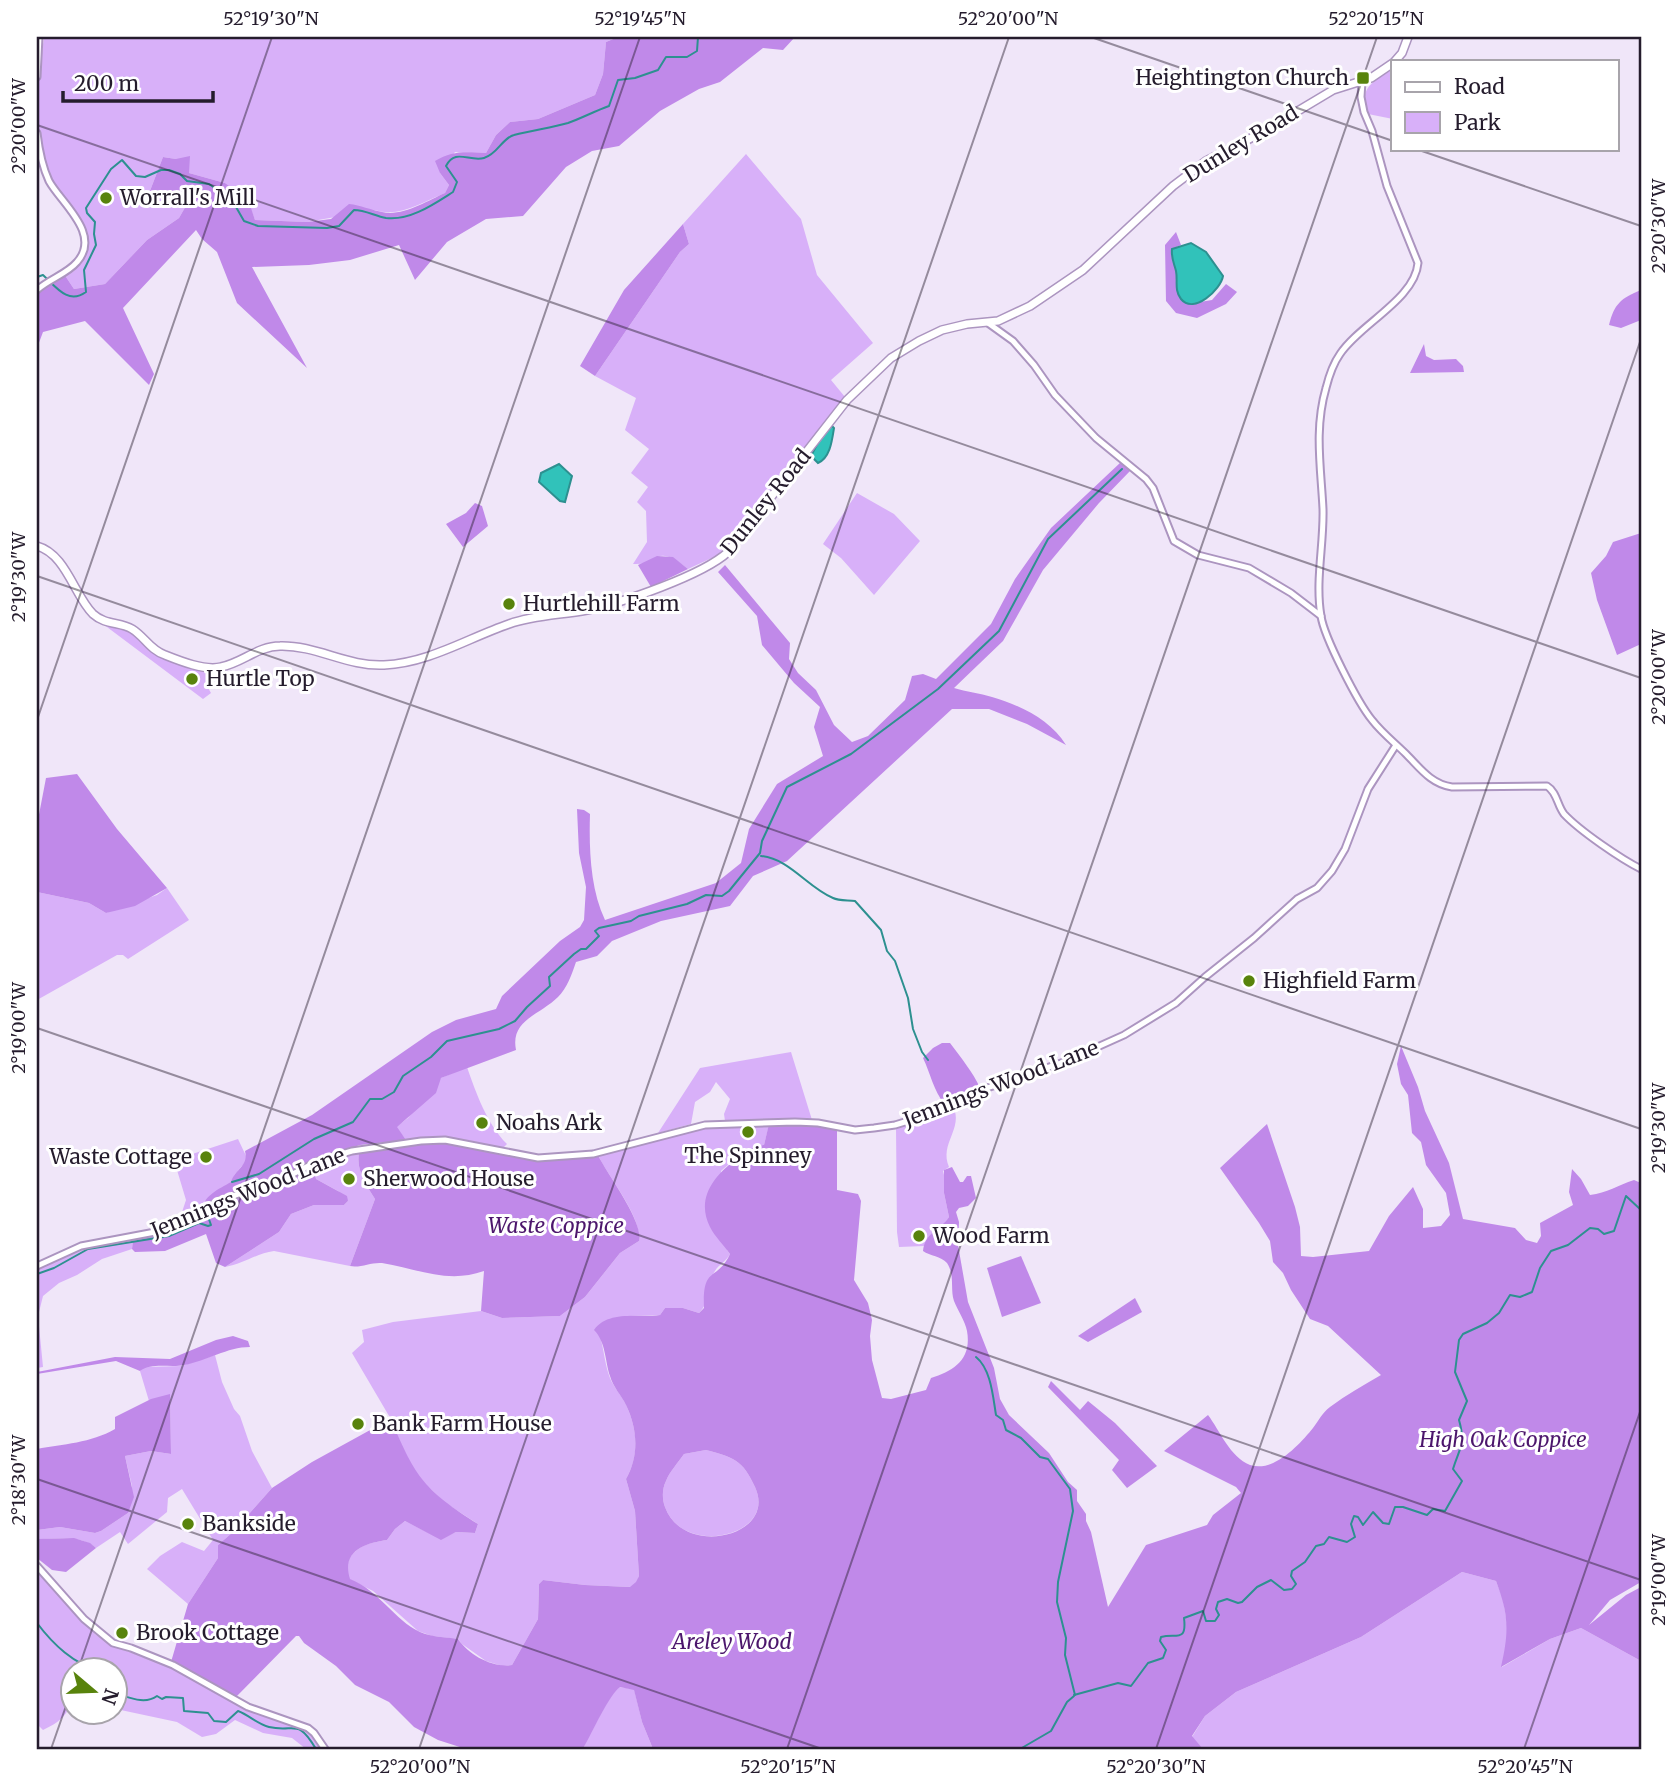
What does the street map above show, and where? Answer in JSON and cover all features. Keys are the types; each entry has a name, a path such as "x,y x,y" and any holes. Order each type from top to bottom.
{"street":[{"path":"37,77 39,37"},
{"path":"1396,60 1402,53 1408,37"},
{"name":"Dunley Road","path":"37,546 60,564 96,616 108,623 131,629 152,649 167,656 220,668 261,650 284,646 366,665 412,661 534,617 610,605 710,566 728,552 847,400 903,350 952,327 988,323 1012,316 1083,270 1173,186 1206,161 1261,133 1333,90 1362,81 1391,64"},
{"path":"1362,81 1364,112 1373,131 1387,186 1418,263 1416,275 1409,286 1358,332 1340,354 1324,393 1318,425 1323,523 1321,616 1329,640 1363,708 1430,779 1443,786 1548,786 1567,816 1623,860 1641,869"},
{"path":"37,133 51,185 72,209 85,242 79,260 37,290"},
{"path":"988,323 1013,341 1055,395 1096,438 1146,479 1153,488 1174,541 1198,555 1249,568 1291,593 1321,616"},
{"name":"Jennings Wood Lane","path":"37,1266 81,1246 171,1229 219,1201 287,1177 318,1161 352,1151 445,1140 538,1158 593,1154 705,1125 795,1122 855,1130 895,1125 921,1117 981,1090 1064,1062 1124,1035 1176,1003 1297,900 1317,888 1332,871 1345,849 1368,789 1396,746"},
{"path":"37,1566 84,1619 111,1642 173,1665 248,1707 308,1728 325,1749"}],"green space":[{"path":"44,37 618,37 606,42 603,74 595,95 538,119 510,122 496,135 486,153 455,152 440,173 449,185 445,193 402,211 375,210 307,222 255,220 247,199 225,183 189,173 176,159 163,157 148,196 178,197 187,204 179,218 147,240 105,284 74,289 64,274 81,261 87,252 88,241 78,215 50,176 40,144 37,107"},
{"path":"618,37 795,37 783,50 763,48 720,82 699,89 660,111 619,146 592,151 566,167 523,216 486,219 447,242 415,280 399,245 350,260 252,267 307,368 237,303 217,252 196,230 123,308 154,374 149,385 85,321 43,332 37,348 37,294 44,286 64,274 74,289 105,284 147,240 179,218 187,204 178,197 148,196 163,157 176,159 190,156 189,173 225,183 248,199 255,220 307,222 331,219 349,204 390,213 406,210 445,193 449,185 435,161 441,157 454,153 486,153 496,135 510,122 538,119 595,95 603,74 606,42"},
{"path":"1391,70 1391,119 1368,114 1365,105 1366,91"},
{"path":"746,154 801,219 817,275 873,343 831,380 845,397 718,555 688,569 663,556 633,564 647,542 646,511 637,502 648,487 631,473 649,449 625,430 636,398 595,376 680,252 689,244 683,224"},
{"path":"683,224 689,244 680,252 595,376 580,366 624,290"},
{"path":"1176,232 1181,245 1172,249 1176,280 1194,303 1212,300 1226,284 1237,292 1226,304 1197,318 1176,313 1166,301 1165,245"},
{"path":"1641,290 1641,320 1621,328 1609,325 1619,303"},
{"path":"1424,344 1426,356 1434,360 1456,359 1463,366 1464,372 1410,373"},
{"path":"1121,462 1131,470 1099,503 1043,570 1003,641 954,688 992,697 1024,709 1052,728 1066,745 1027,724 989,709 952,709 787,861 753,876 730,906 661,921 612,941 597,956 576,962 561,993 522,1025 515,1040 516,1050 441,1078 436,1093 397,1127 406,1140 360,1145 312,1161 283,1176 313,1166 316,1179 347,1196 348,1201 344,1205 314,1205 291,1214 279,1232 225,1267 216,1263 206,1234 165,1251 135,1252 132,1249 133,1240 167,1234 202,1212 208,1197 231,1182 245,1160 245,1151 312,1115 432,1032 456,1020 496,1009 502,996 560,941 580,927 584,920 586,887 579,853 577,809 590,814 593,881 605,920 716,883 741,863 749,829 777,784 823,756 814,727 820,707 794,683 762,645 757,616 718,572 725,565 790,643 789,659 798,673 816,690 834,725 852,742 868,736 905,700 912,676 923,674 936,679 991,624 1015,579 1051,528"},
{"path":"857,493 894,514 920,541 874,595 841,558 823,544"},
{"path":"475,503 482,506 488,526 463,547 446,524 466,513"},
{"path":"1641,533 1641,644 1617,655 1597,600 1591,573 1606,556 1613,542"},
{"path":"657,556 673,557 688,569 651,587 638,565"},
{"path":"99,621 130,632 158,656 212,671 207,686 211,693 203,699"},
{"path":"77,774 117,829 167,888 135,906 106,913 89,903 37,892 37,825 46,778"},
{"path":"167,888 189,920 128,959 117,955 37,1000 37,892 89,903 106,913 157,895"},
{"path":"942,1043 950,1043 980,1088 944,1103 923,1058"},
{"path":"1401,1046 1425,1111 1449,1163 1463,1219 1515,1228 1526,1240 1537,1243 1541,1236 1540,1223 1573,1205 1569,1192 1572,1169 1590,1195 1634,1180 1641,1183 1641,1582 1610,1600 1589,1625 1626,1595 1641,1587 1641,1661 1581,1628 1550,1639 1501,1667 1506,1624 1496,1581 1462,1572 1361,1637 1236,1692 1205,1716 1192,1736 1203,1749 653,1749 642,1722 634,1690 620,1687 601,1715 584,1747 586,1749 466,1749 438,1740 414,1727 389,1702 355,1685 299,1636 234,1699 171,1662 188,1604 218,1558 218,1545 272,1488 372,1429 378,1422 392,1421 424,1482 446,1502 478,1524 475,1533 456,1532 441,1540 405,1521 387,1540 363,1546 352,1555 348,1569 350,1579 370,1591 411,1627 429,1635 458,1639 475,1655 489,1662 512,1665 538,1619 539,1584 543,1580 630,1587 636,1582 639,1576 635,1511 626,1479 635,1452 635,1433 626,1405 611,1380 601,1340 594,1330 615,1317 660,1315 665,1308 683,1308 699,1313 704,1308 705,1285 730,1254 714,1234 706,1217 709,1189 727,1167 748,1150 764,1145 769,1124 818,1125 837,1130 837,1190 858,1194 861,1201 854,1280 868,1303 872,1320 872,1360 882,1398 891,1399 926,1390 931,1378 954,1367 967,1349 967,1331 954,1301 952,1277 947,1263 923,1251 930,1235 949,1217 944,1193 944,1170 952,1167 960,1182 971,1176 976,1198 956,1212 959,1222 958,1245 968,1302 994,1368 1000,1399 1009,1415 1049,1453 1068,1482 1077,1490 1077,1501 1086,1514 1108,1607 1146,1545 1207,1525 1213,1515 1241,1493 1236,1487 1164,1451 1208,1415 1226,1443 1243,1461 1250,1465 1268,1465 1294,1449 1330,1407 1381,1375 1328,1326 1310,1319 1283,1273 1273,1262 1270,1241 1220,1168 1267,1124 1295,1207 1300,1227 1301,1256 1369,1251 1389,1216 1413,1187 1423,1209 1423,1228 1441,1226 1450,1215 1446,1193 1426,1165 1421,1142 1412,1133 1408,1095 1401,1084 1397,1064","holes":["706,1450 736,1461 746,1471 755,1487 758,1504 753,1518 741,1529 725,1535 707,1536 690,1532 675,1523 665,1507 665,1484 684,1454"]},
{"path":"791,1052 812,1120 725,1121 724,1114 730,1099 716,1082 710,1092 695,1102 691,1124 658,1133 700,1068"},
{"path":"467,1067 488,1118 507,1144 503,1148 455,1139 406,1140 396,1127 408,1118 441,1078"},
{"path":"953,1106 956,1122 947,1151 949,1167 943,1171 949,1217 944,1225 937,1227 924,1246 899,1247 896,1128"},
{"path":"769,1125 764,1145 747,1151 721,1171 727,1250 730,1254 712,1276 703,1309 699,1313 683,1308 665,1308 660,1315 628,1316 600,1336 610,1378 627,1407 635,1435 635,1453 626,1479 635,1511 639,1576 637,1582 631,1587 543,1580 539,1584 538,1619 512,1665 502,1666 486,1661 458,1639 432,1636 418,1631 373,1591 349,1579 347,1569 352,1555 363,1546 387,1540 405,1521 441,1539 456,1532 475,1533 478,1524 444,1502 420,1479 405,1454 392,1421 352,1353 364,1342 362,1330 393,1322 481,1311 502,1318 560,1316 585,1297 620,1253 639,1241 639,1231 630,1209 598,1155 704,1127"},
{"path":"238,1139 247,1158 232,1182 179,1221 186,1200 174,1160"},
{"name":"Waste Coppice","path":"421,1143 454,1144 545,1159 598,1155 631,1210 639,1241 620,1253 585,1297 560,1316 502,1318 481,1311 484,1271 471,1275 445,1276 382,1263 350,1266 375,1199 360,1172 359,1153"},
{"path":"359,1153 360,1172 375,1199 350,1266 274,1251 225,1267 279,1232 291,1214 314,1205 344,1205 348,1201 338,1191 316,1179 313,1166"},
{"path":"133,1240 132,1249 102,1259 59,1283 43,1296 38,1316 43,1367 37,1368 37,1268 95,1245"},
{"path":"1021,1256 1041,1303 1002,1317 987,1268"},
{"path":"1135,1298 1142,1312 1088,1342 1078,1336"},
{"path":"233,1336 248,1341 250,1347 233,1349 184,1365 150,1367 140,1371 116,1361 37,1374 115,1357 170,1359"},
{"path":"215,1355 222,1382 240,1416 252,1451 272,1488 218,1545 218,1558 188,1604 147,1569 160,1556 182,1542 204,1551 213,1540 182,1489 168,1498 167,1512 128,1544 120,1532 96,1548 76,1539 37,1539 37,1530 60,1527 95,1533 128,1513 132,1486 125,1456 151,1451 171,1454 170,1395 149,1401 140,1371 145,1367 181,1366"},
{"path":"1051,1381 1080,1410 1088,1401 1115,1423 1157,1466 1127,1488 1112,1470 1119,1460 1048,1387"},
{"path":"170,1394 171,1454 151,1451 125,1456 134,1497 128,1513 95,1533 60,1527 37,1530 37,1449 106,1434 115,1429 115,1417 151,1399"},
{"path":"706,1450 736,1461 746,1471 755,1487 758,1504 753,1518 741,1528 725,1534 707,1536 690,1532 675,1523 664,1504 665,1484 684,1454"},
{"path":"74,1538 96,1548 66,1572 52,1570 37,1558 37,1539"},
{"path":"37,1569 95,1634 109,1644 182,1672 239,1706 304,1728 313,1734 322,1749 306,1749 292,1738 263,1733 235,1720 216,1734 202,1737 177,1722 130,1712 130,1656 60,1656 60,1720 43,1730 37,1724"},
{"path":"1462,1572 1496,1581 1503,1599 1509,1636 1502,1667 1550,1639 1581,1628 1641,1661 1641,1749 1203,1749 1192,1737 1205,1716 1236,1692 1361,1637"},
{"path":"619,1687 634,1689 642,1722 653,1749 584,1747 605,1706"}],"shaded area":[{"path":"1191,243 1206,252 1223,276 1212,293 1193,304 1186,303 1179,296 1172,258 1172,249"},
{"path":"832,426 834,428 830,448 818,463 811,456 822,435"},
{"path":"559,464 572,476 565,502 560,501 539,482 541,473"}],"waterway":[{"path":"37,277 43,275 63,293 74,297 86,292 84,270 96,245 95,222 86,208 111,169 122,160 136,176 145,177 161,170 169,170 180,174 187,181 209,184 232,200 244,221 258,226 327,228 339,226 354,210 386,218 404,217 421,211 453,192 457,182 446,166 454,158 484,158 510,137 568,123 609,106 618,80 635,78 658,70 666,57 687,57 697,51 698,37"},
{"path":"232,1182 259,1174 314,1139 353,1122 370,1099 382,1099 394,1092 403,1076 431,1057 447,1041 499,1029 515,1021 550,986 549,977 599,936 595,931 599,928 687,904 706,895 722,896 729,891 760,853 762,841 787,787 851,754 938,689 999,631 1048,539 1122,469"},
{"path":"761,856 781,862 833,898 855,901 881,930 887,951 895,961 908,998 913,1029 928,1060"},
{"path":"1074,1695 1118,1683 1131,1686 1148,1663 1163,1658 1166,1650 1160,1641 1161,1637 1182,1634 1184,1618 1203,1611 1206,1621 1215,1621 1219,1615 1216,1609 1218,1602 1227,1599 1242,1602 1257,1587 1271,1580 1284,1590 1292,1589 1296,1584 1291,1576 1292,1571 1305,1562 1316,1546 1324,1544 1329,1537 1347,1542 1355,1537 1351,1524 1354,1516 1358,1517 1363,1525 1373,1512 1383,1523 1389,1524 1395,1507 1427,1515 1433,1509 1445,1511 1462,1481 1453,1469 1462,1440 1459,1420 1467,1401 1455,1372 1459,1340 1463,1334 1487,1323 1499,1313 1510,1295 1520,1297 1532,1292 1540,1268 1551,1251 1568,1245 1590,1228 1598,1229 1604,1234 1614,1231 1626,1196 1641,1210"},
{"path":"37,1274 88,1249 169,1236 199,1223 211,1225 206,1211"},
{"path":"976,1357 988,1376 996,1415 1003,1420 1006,1430 1021,1438 1040,1457 1048,1459 1070,1489 1073,1511 1058,1582 1057,1602 1066,1638 1065,1655 1075,1695"},
{"path":"37,1623 70,1656"},
{"path":"130,1698 144,1700 157,1696 162,1699 183,1698 184,1711 208,1713 214,1721 226,1722 238,1711 269,1727 300,1730 316,1749"},
{"path":"1020,1749 1051,1731 1067,1702 1074,1696"}],"place":[{"name":"Heightington Church","path":"1363,78"},
{"name":"Worrall's Mill","path":"106,198"},
{"name":"Hurtlehill Farm","path":"509,604"},
{"name":"Hurtle Top","path":"192,679"},
{"name":"Highfield Farm","path":"1249,981"},
{"name":"Noahs Ark","path":"482,1123"},
{"name":"The Spinney","path":"748,1132"},
{"name":"Waste Cottage","path":"206,1157"},
{"name":"Sherwood House","path":"349,1179"},
{"name":"Wood Farm","path":"919,1236"},
{"name":"Bank Farm House","path":"358,1424"},
{"name":"Bankside","path":"188,1524"},
{"name":"Brook Cottage","path":"122,1633"}],"park label":[{"name":"High Oak Coppice","path":"1503,1440"},
{"name":"Areley Wood","path":"732,1642"}]}
